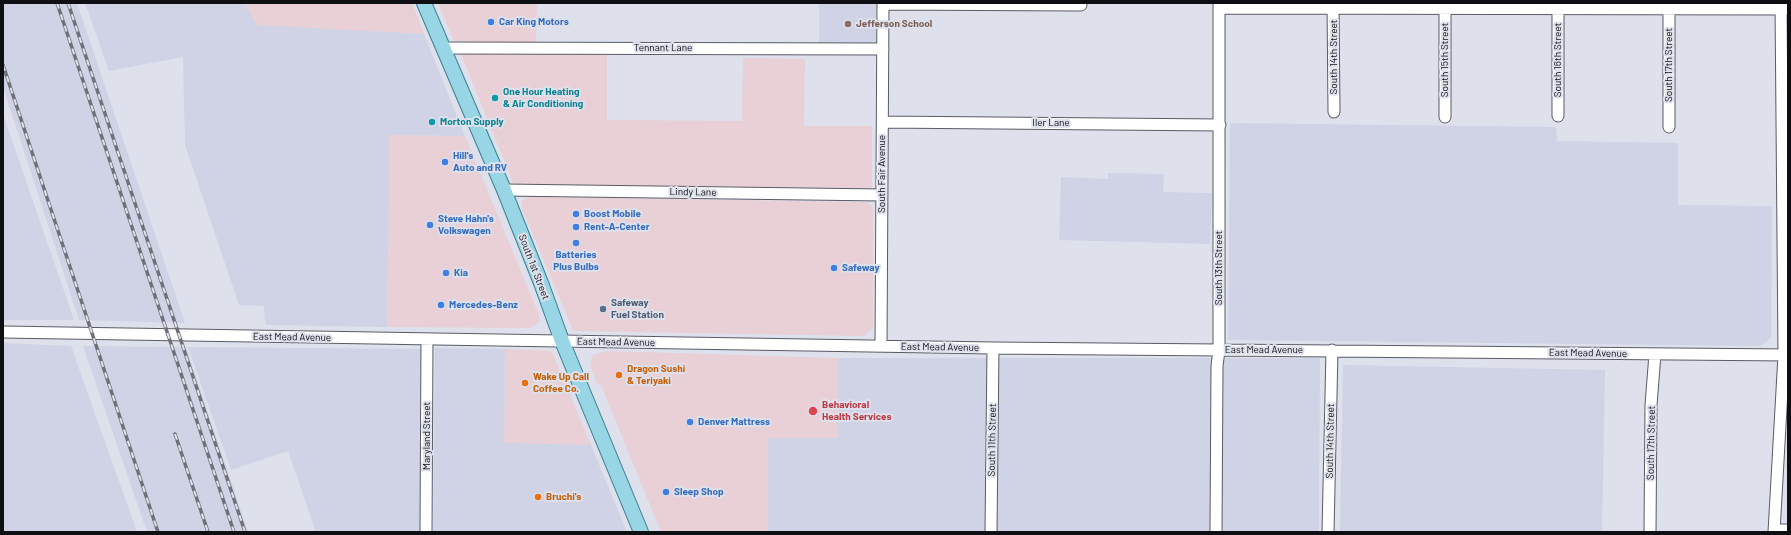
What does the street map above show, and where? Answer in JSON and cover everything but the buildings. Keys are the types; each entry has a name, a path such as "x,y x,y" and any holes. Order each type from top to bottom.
{"main road":[{"name":"South 1st Street","path":"424,3 504,190 562,341 641,532"}],"street":[{"path":"883,4 1082,5"},
{"name":"South Fair Avenue","path":"881,346 883,4"},
{"path":"1219,6 1783,7 1786,355 1774,531 1788,530"},
{"name":"South 13th Street","path":"1216,532 1217,366 1219,350 1219,6"},
{"name":"South 14th Street","path":"1333,6 1334,112"},
{"name":"South 15th Street","path":"1445,6 1445,117"},
{"name":"South 16th Street","path":"1558,6 1558,116"},
{"name":"South 17th Street","path":"1669,6 1669,127"},
{"name":"Tennant Lane","path":"443,48 882,50"},
{"name":"Iler Lane","path":"883,122 1220,125"},
{"name":"Lindy Lane","path":"504,190 882,195"},
{"name":"East Mead Avenue","path":"3,332 993,348 1786,355"},
{"name":"Maryland Street","path":"426,532 427,339"},
{"name":"South 11th Street","path":"991,532 993,348"},
{"name":"South 14th Street","path":"1328,532 1332,350"},
{"name":"South 17th Street","path":"1650,532 1652,405 1655,354"}],"shaded area":[{"path":"3,3 77,3 185,323 79,320 3,87"},
{"path":"85,3 245,3 257,25 424,34 465,136 390,135 387,327 267,325 265,323 264,306 239,305 185,145 183,57 109,71"},
{"path":"245,3 412,3 424,34 257,27"},
{"name":"Car King Motors","path":"438,3 537,3 536,44 454,41"},
{"name":"Jefferson School","path":"819,3 876,3 876,44 819,44"},
{"path":"461,54 607,55 607,120 742,121 743,58 805,59 804,126 872,126 872,188 514,185"},
{"path":"3,114 74,320 3,320"},
{"path":"1230,123 1556,127 1557,141 1678,143 1678,205 1772,206 1771,338 1760,346 1228,340"},
{"path":"390,135 465,136 539,315 540,321 535,325 530,328 387,327"},
{"path":"1108,173 1164,174 1163,192 1212,193 1210,244 1059,240 1061,177 1108,179"},
{"path":"528,197 866,202 871,205 873,211 873,328 864,336 573,330 521,206 522,201"},
{"path":"3,343 71,346 137,532 3,532"},
{"path":"83,346 186,347 248,532 147,532"},
{"path":"188,347 421,349 420,532 316,532 288,451 231,470"},
{"path":"435,348 505,349 504,443 591,445 627,532 433,532"},
{"path":"505,349 550,351 553,354 591,445 504,444"},
{"path":"605,351 838,358 838,438 768,438 768,532 661,532 601,385 597,384 590,365 593,355"},
{"path":"838,358 1320,358 1319,532 768,532 768,438 838,438"},
{"path":"1343,365 1605,370 1602,532 1340,532"}],"railway":[{"path":"57,3 234,532"},
{"path":"68,3 245,532"},
{"path":"3,65 158,532"},
{"path":"175,434 208,532"}],"place":[{"name":"Car King Motors","path":"491,22"},
{"name":"Jefferson School","path":"848,24"},
{"name":"One Hour Heating & Air Conditioning","path":"495,98"},
{"name":"Morton Supply","path":"432,122"},
{"name":"Hill's Auto and RV","path":"445,162"},
{"name":"Boost Mobile","path":"576,214"},
{"name":"Steve Hahn's Volkswagen","path":"430,225"},
{"name":"Rent-A-Center","path":"576,227"},
{"name":"Batteries Plus Bulbs","path":"576,243"},
{"name":"Safeway","path":"834,268"},
{"name":"Kia","path":"446,273"},
{"name":"Mercedes-Benz","path":"441,305"},
{"name":"Safeway Fuel Station","path":"603,309"},
{"name":"Dragon Sushi & Teriyaki","path":"619,375"},
{"name":"Wake Up Call Coffee Co.","path":"525,383"},
{"name":"Behavioral Health Services","path":"813,411"},
{"name":"Denver Mattress","path":"690,422"},
{"name":"Sleep Shop","path":"666,492"},
{"name":"Bruchi's","path":"538,497"}]}
